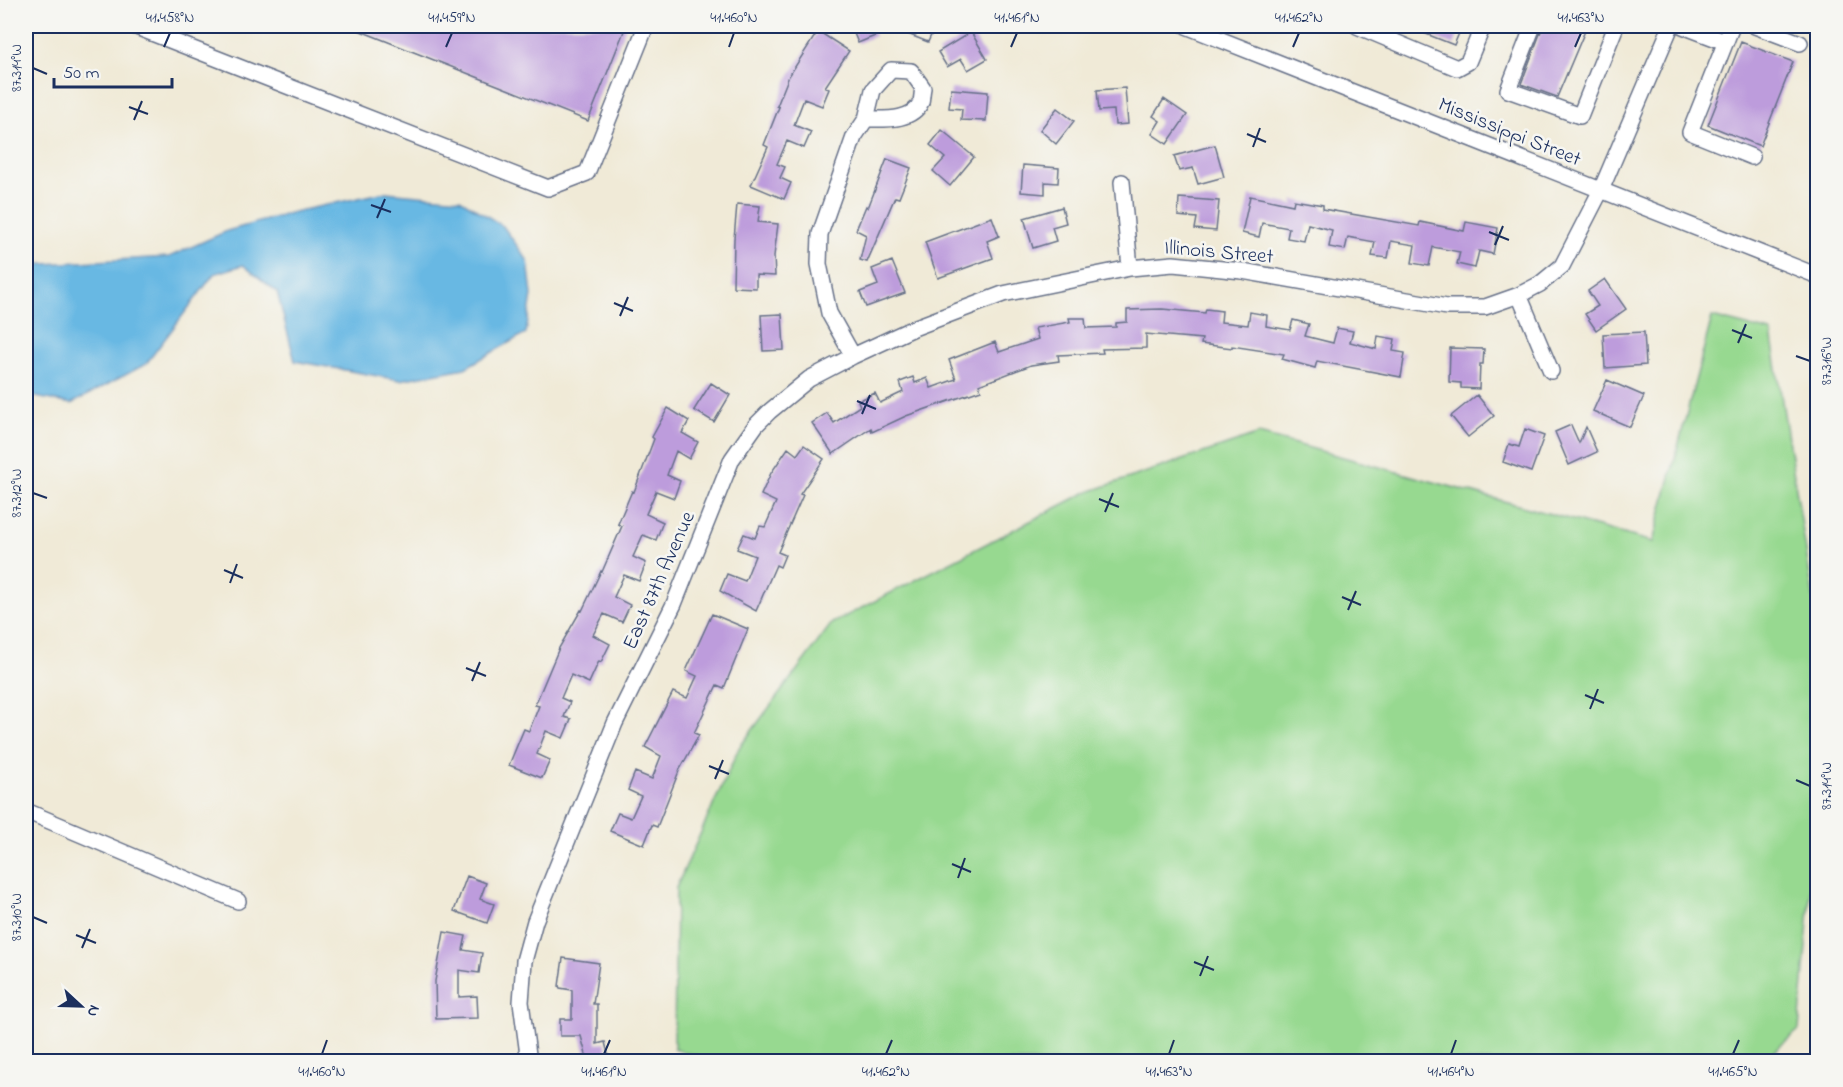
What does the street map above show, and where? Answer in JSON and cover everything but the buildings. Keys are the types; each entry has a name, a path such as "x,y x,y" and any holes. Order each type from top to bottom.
{"street":[{"path":"134,26 548,188 587,173 646,26"},
{"name":"Mississippi Street","path":"1186,26 1818,276"},
{"path":"1357,26 1457,68 1468,62 1483,26"},
{"path":"1533,26 1508,90 1580,116 1616,26"},
{"name":"Illinois Street","path":"853,356 916,327 1003,294 1130,268 1173,264 1242,271 1447,307 1485,307 1519,296 1540,284 1562,266 1601,190 1671,26"},
{"path":"1683,26 1725,42"},
{"path":"1732,26 1690,132 1752,158"},
{"path":"1755,26 1800,43"},
{"path":"853,356 829,313 819,264 820,234 854,137 866,119"},
{"path":"1122,182 1130,268"},
{"path":"1519,296 1551,371"},
{"name":"East 87th Avenue","path":"529,1062 521,1002 524,961 535,921 615,723 674,604 732,459 756,425 770,411 809,380 853,356"},
{"path":"26,811 238,901"}],"green space":[{"path":"1712,317 1771,332 1817,620 1817,811 1799,1030 1762,1061 718,1062 674,1049 676,888 739,748 832,623 1085,493 1259,434 1653,542"}],"water":[{"path":"386,192 460,199 503,226 528,261 532,295 526,333 465,368 400,380 295,361 277,292 243,265 214,274 146,364 71,404 26,395 26,265 169,257 227,231 294,212"}]}
